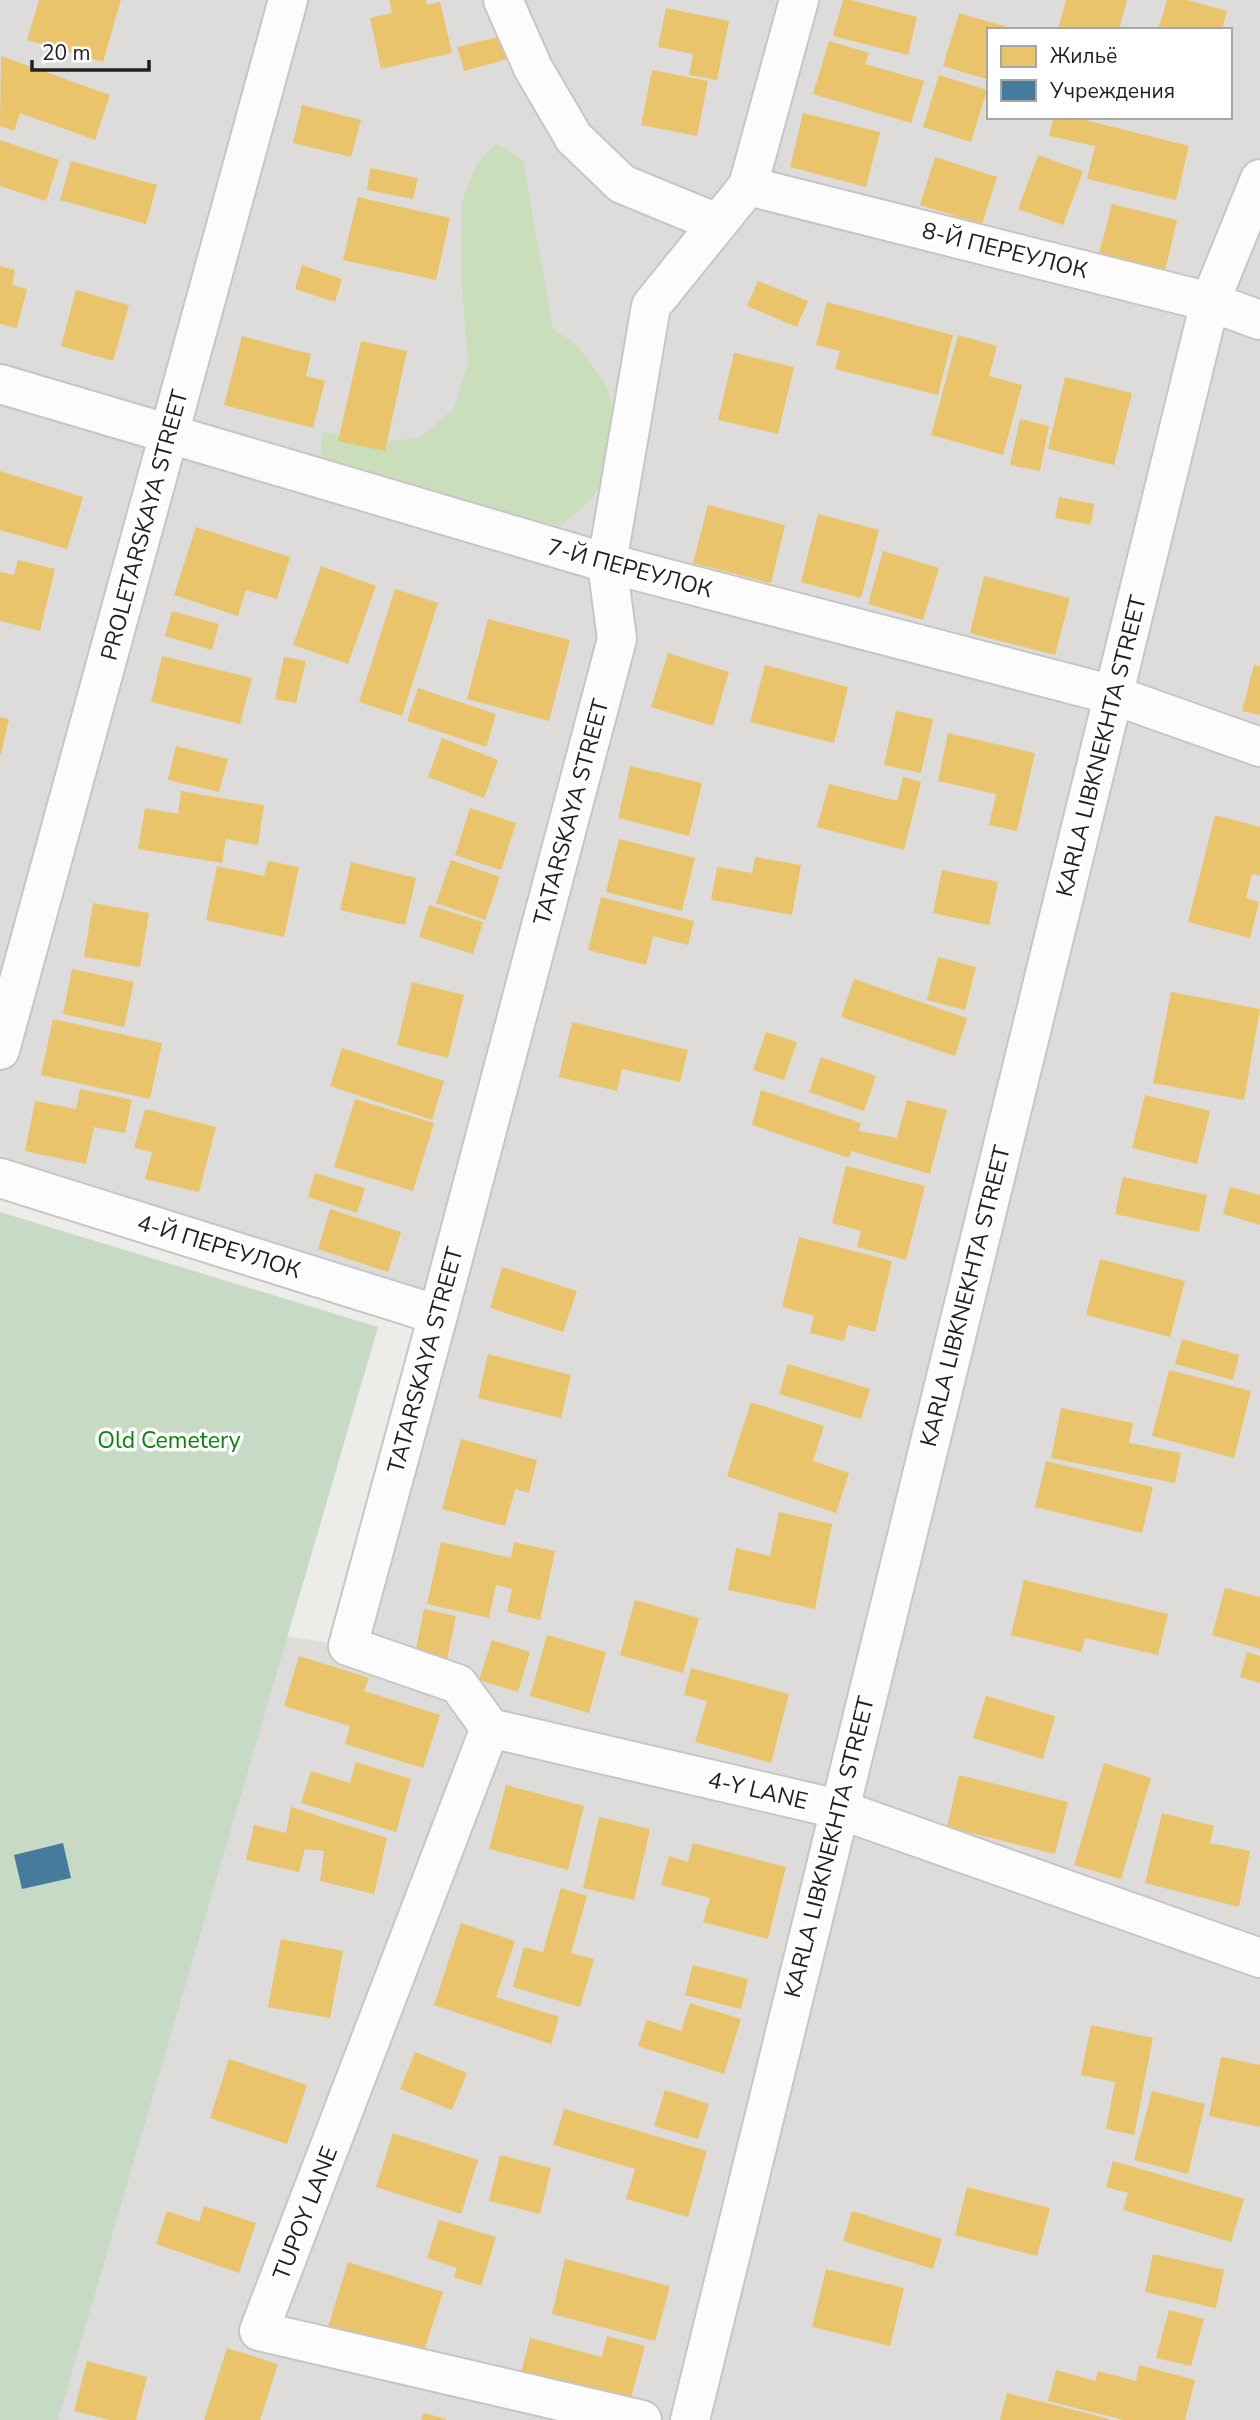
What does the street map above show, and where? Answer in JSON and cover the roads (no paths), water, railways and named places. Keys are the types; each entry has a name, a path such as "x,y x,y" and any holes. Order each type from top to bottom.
{"street":[{"name":"PROLETARSKAYA STREET","path":"0,1049 288,0"},
{"path":"503,0 533,68 574,138 622,184 718,223"},
{"name":"TATARSKAYA STREET","path":"490,1728 458,1684 348,1646 617,639 607,563 651,306 748,186 799,0"},
{"name":"KARLA LIBKNEKHTA STREET","path":"690,2420 1210,302 1260,179"},
{"name":"8-Й ПЕРЕУЛОК","path":"748,186 1210,302 1260,320"},
{"name":"7-Й ПЕРЕУЛОК","path":"0,384 607,563 1113,695 1260,747"},
{"name":"4-Й ПЕРЕУЛОК","path":"0,1178 438,1315"},
{"name":"4-Y LANE","path":"490,1728 838,1809 1260,1958"},
{"name":"TUPOY LANE","path":"490,1728 259,2331 642,2420"}],"park label":[{"name":"Old Cemetery","path":"169,1440"}]}
